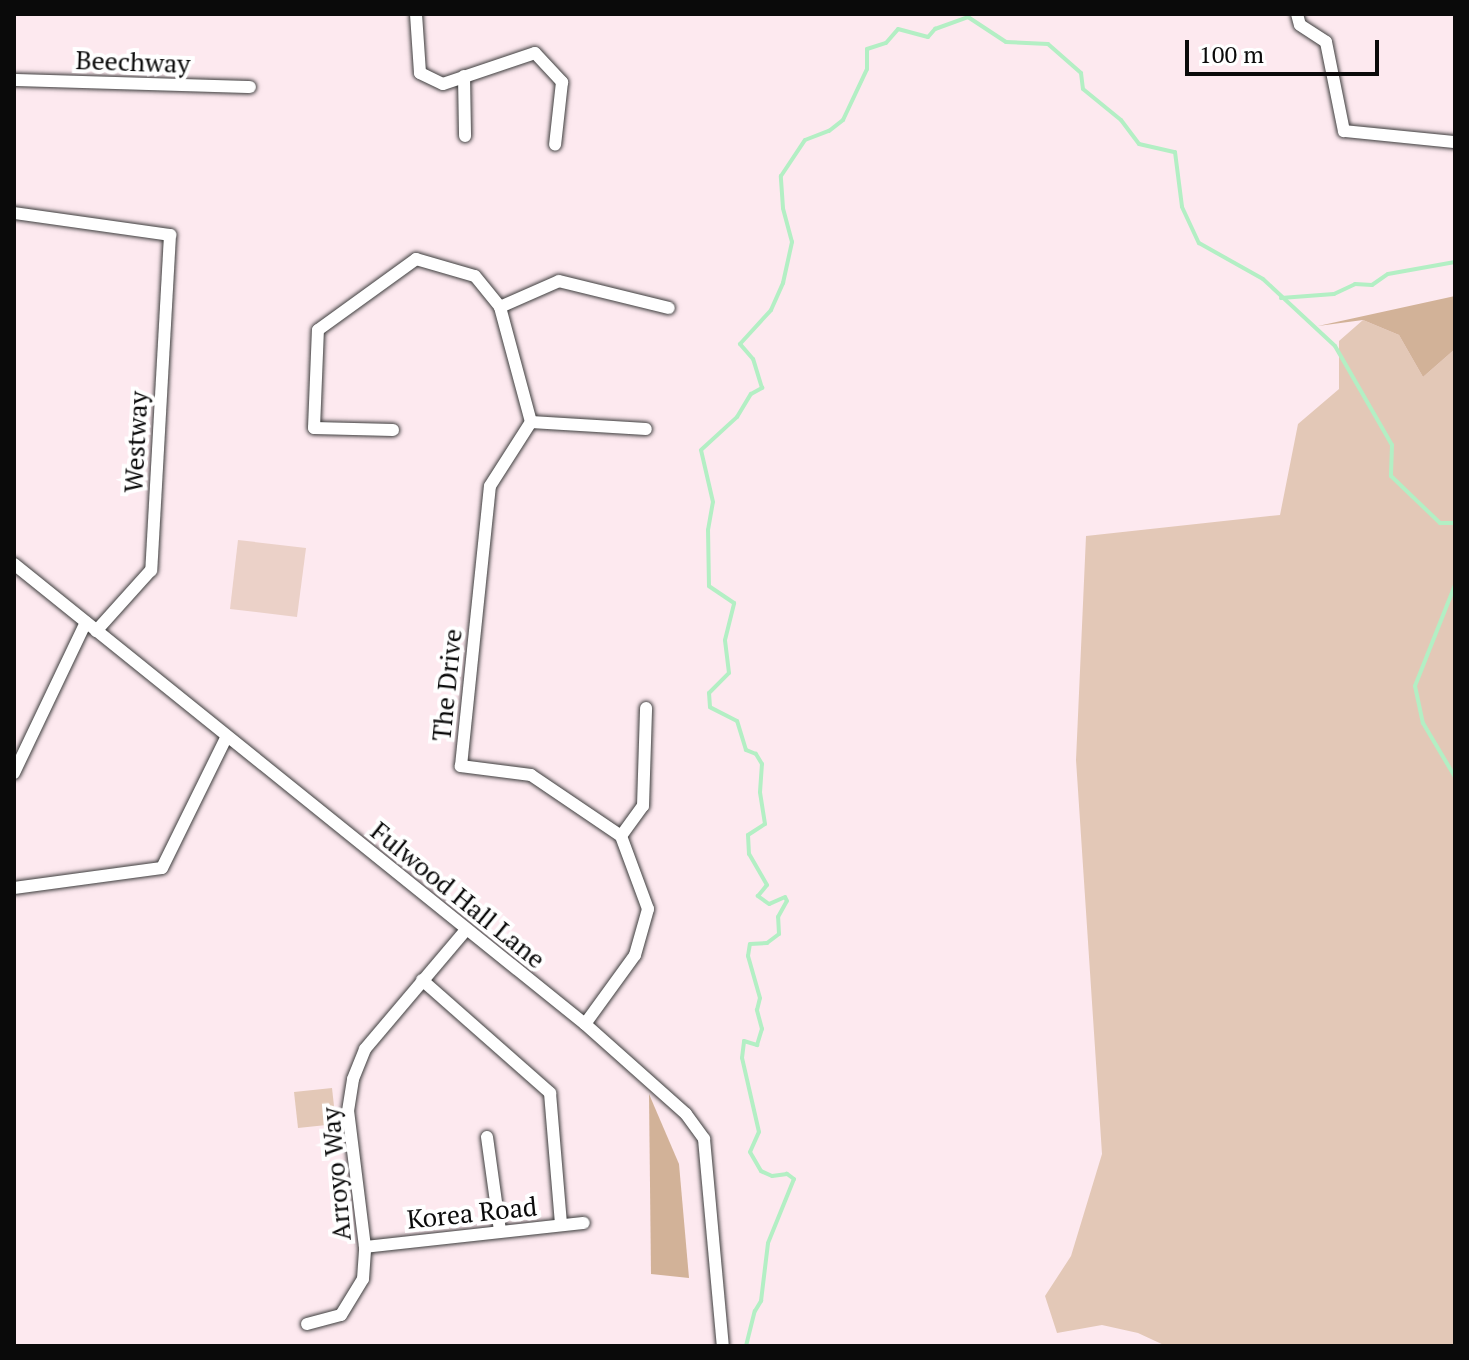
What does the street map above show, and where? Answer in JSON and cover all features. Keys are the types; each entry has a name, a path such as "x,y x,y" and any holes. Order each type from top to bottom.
{"street":[{"path":"416,14 420,73 443,84 535,53 562,82 555,145"},
{"path":"1297,14 1300,25 1326,42 1344,131 1455,142"},
{"path":"464,76 465,136"},
{"name":"Beechway","path":"14,80 250,87"},
{"name":"Westway","path":"14,213 170,235 151,570 91,626 14,773"},
{"path":"393,430 314,428 318,330 416,259 475,276 500,307 531,422 646,429"},
{"path":"500,307 559,281 669,308"},
{"name":"The Drive","path":"531,422 490,486 461,766 531,775 621,836"},
{"name":"Fulwood Hall Lane","path":"14,564 465,931 585,1024 686,1114 704,1139 723,1346"},
{"path":"585,1024 635,955 648,909 621,836 643,806 646,708"},
{"path":"14,888 162,868 227,736"},
{"name":"Arroyo Way","path":"307,1324 341,1315 363,1279 365,1247 348,1111 353,1079 365,1049 465,931"},
{"path":"422,980 550,1093 561,1225"},
{"path":"487,1137 500,1231"},
{"name":"Korea Road","path":"365,1247 584,1223"}],"shaded area":[{"path":"1455,296 1455,349 1423,377 1399,335 1363,320 1318,326"},
{"path":"1363,320 1399,335 1423,377 1455,349 1455,1346 1166,1346 1138,1333 1102,1325 1057,1333 1045,1296 1071,1256 1102,1154 1076,760 1086,536 1280,515 1298,424 1339,389 1339,341"},
{"path":"238,540 306,548 297,617 230,609"},
{"path":"332,1088 336,1124 298,1128 294,1092"},
{"path":"649,1094 679,1164 689,1278 651,1274"}],"waterway":[{"path":"968,14 968,17 1006,42 1048,44 1081,73 1083,89 1121,120 1139,144 1175,152 1182,207 1199,243 1263,279 1335,346 1392,445 1391,476 1440,523 1455,523"},
{"path":"746,1346 755,1311 761,1301 768,1243 794,1179 787,1174 772,1176 761,1171 750,1152 759,1132 742,1058 744,1041 757,1045 762,1029 757,1010 760,998 748,956 750,944 767,943 779,934 778,917 787,901 785,897 769,904 758,896 767,885 749,854 748,835 765,824 760,792 762,764 756,754 746,750 737,721 710,707 709,693 729,673 725,640 734,603 709,586 708,530 713,502 701,450 737,417 751,394 762,388 753,359 740,344 771,310 783,283 792,242 783,208 781,176 805,140 829,131 843,120 867,69 867,49 886,43 898,29 928,37 935,29 968,17"},
{"path":"1281,298 1334,294 1355,284 1372,285 1388,274 1455,262"},
{"path":"1455,585 1415,686 1423,723 1455,777"}]}
